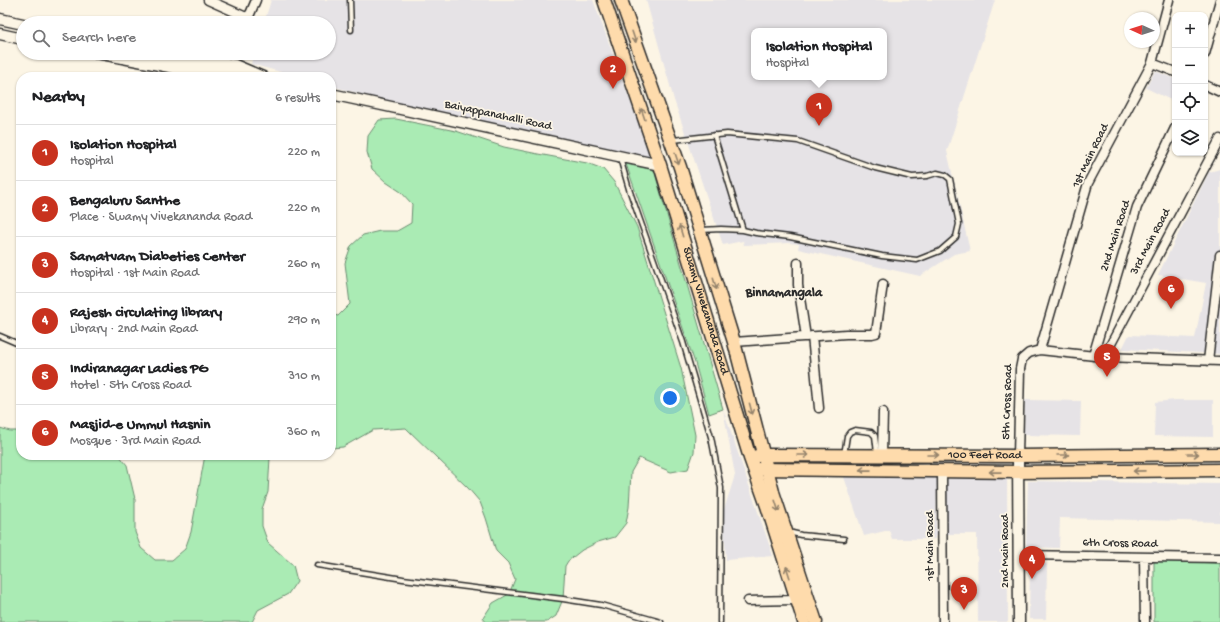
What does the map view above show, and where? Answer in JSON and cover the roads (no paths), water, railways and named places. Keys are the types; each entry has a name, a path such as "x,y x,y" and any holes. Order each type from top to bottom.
{"main road":[{"name":"Swamy Vivekananda Road","path":"604,0 660,165 750,458 804,622"},
{"name":"Swamy Vivekananda Road","path":"621,0 680,166 734,342 773,492 816,622"},
{"name":"100 Feet Road","path":"750,458 764,455 1018,456 1220,454"},
{"name":"100 Feet Road","path":"754,470 767,468 1018,472 1220,470"}],"street":[{"path":"208,0 244,16"},
{"path":"247,16 250,14 256,0"},
{"name":"1st Main Road","path":"1040,350 1088,183 1152,63 1169,0"},
{"path":"1207,48 1220,0"},
{"path":"0,19 16,22"},
{"path":"0,28 16,31"},
{"path":"0,34 16,37"},
{"path":"141,60 216,72"},
{"path":"165,60 218,72"},
{"path":"214,60 235,64 252,72"},
{"path":"1152,63 1172,71"},
{"path":"1208,86 1220,92"},
{"name":"Baiyappanahalli Road","path":"336,95 660,165"},
{"name":"2nd Main Road","path":"1093,356 1137,207 1172,134"},
{"name":"3rd Main Road","path":"1104,357 1220,140"},
{"path":"1208,361 1220,255"},
{"path":"798,263 798,286 809,337 819,408"},
{"path":"734,342 876,333 883,284"},
{"path":"1040,350 1104,357 1220,361"},
{"name":"5th Cross Road","path":"1018,456 1020,369 1022,359 1029,353 1040,350"},
{"path":"880,455 883,412"},
{"name":"2nd Main Road","path":"1018,456 1019,622"},
{"name":"1st Main Road","path":"942,471 943,622"},
{"name":"6th Cross Road","path":"1019,555 1220,558"},
{"path":"1144,557 1145,622"},
{"path":"748,600 797,600"}],"lane":[{"path":"350,0 351,30"},
{"path":"671,141 727,134 798,141 876,168 912,177 927,176 938,173 945,174 950,179 959,224 956,237 940,251 917,260 882,256 790,237 743,230 699,230"},
{"path":"714,135 743,230"},
{"path":"619,156 683,342 711,437 721,488 720,622"},
{"path":"0,336 16,343"},
{"path":"844,455 847,436 850,432 855,430 871,432 875,436 880,455"},
{"path":"786,531 801,535 844,539"},
{"path":"317,566 403,579 571,600 601,606 661,622"}],"place":[{"name":"Bengaluru Santhe","path":"613,89"},
{"name":"Isolation Hospital","path":"819,126"},
{"name":"Masjid-e Ummul Hasnin","path":"1171,309"},
{"name":"Indiranagar Ladies PG","path":"1107,377"},
{"name":"Rajesh circulating library","path":"1032,579"},
{"name":"Samatvam Diabeties Center","path":"964,610"}],"district":[{"name":"Binnamangala","path":"784,293"}]}
